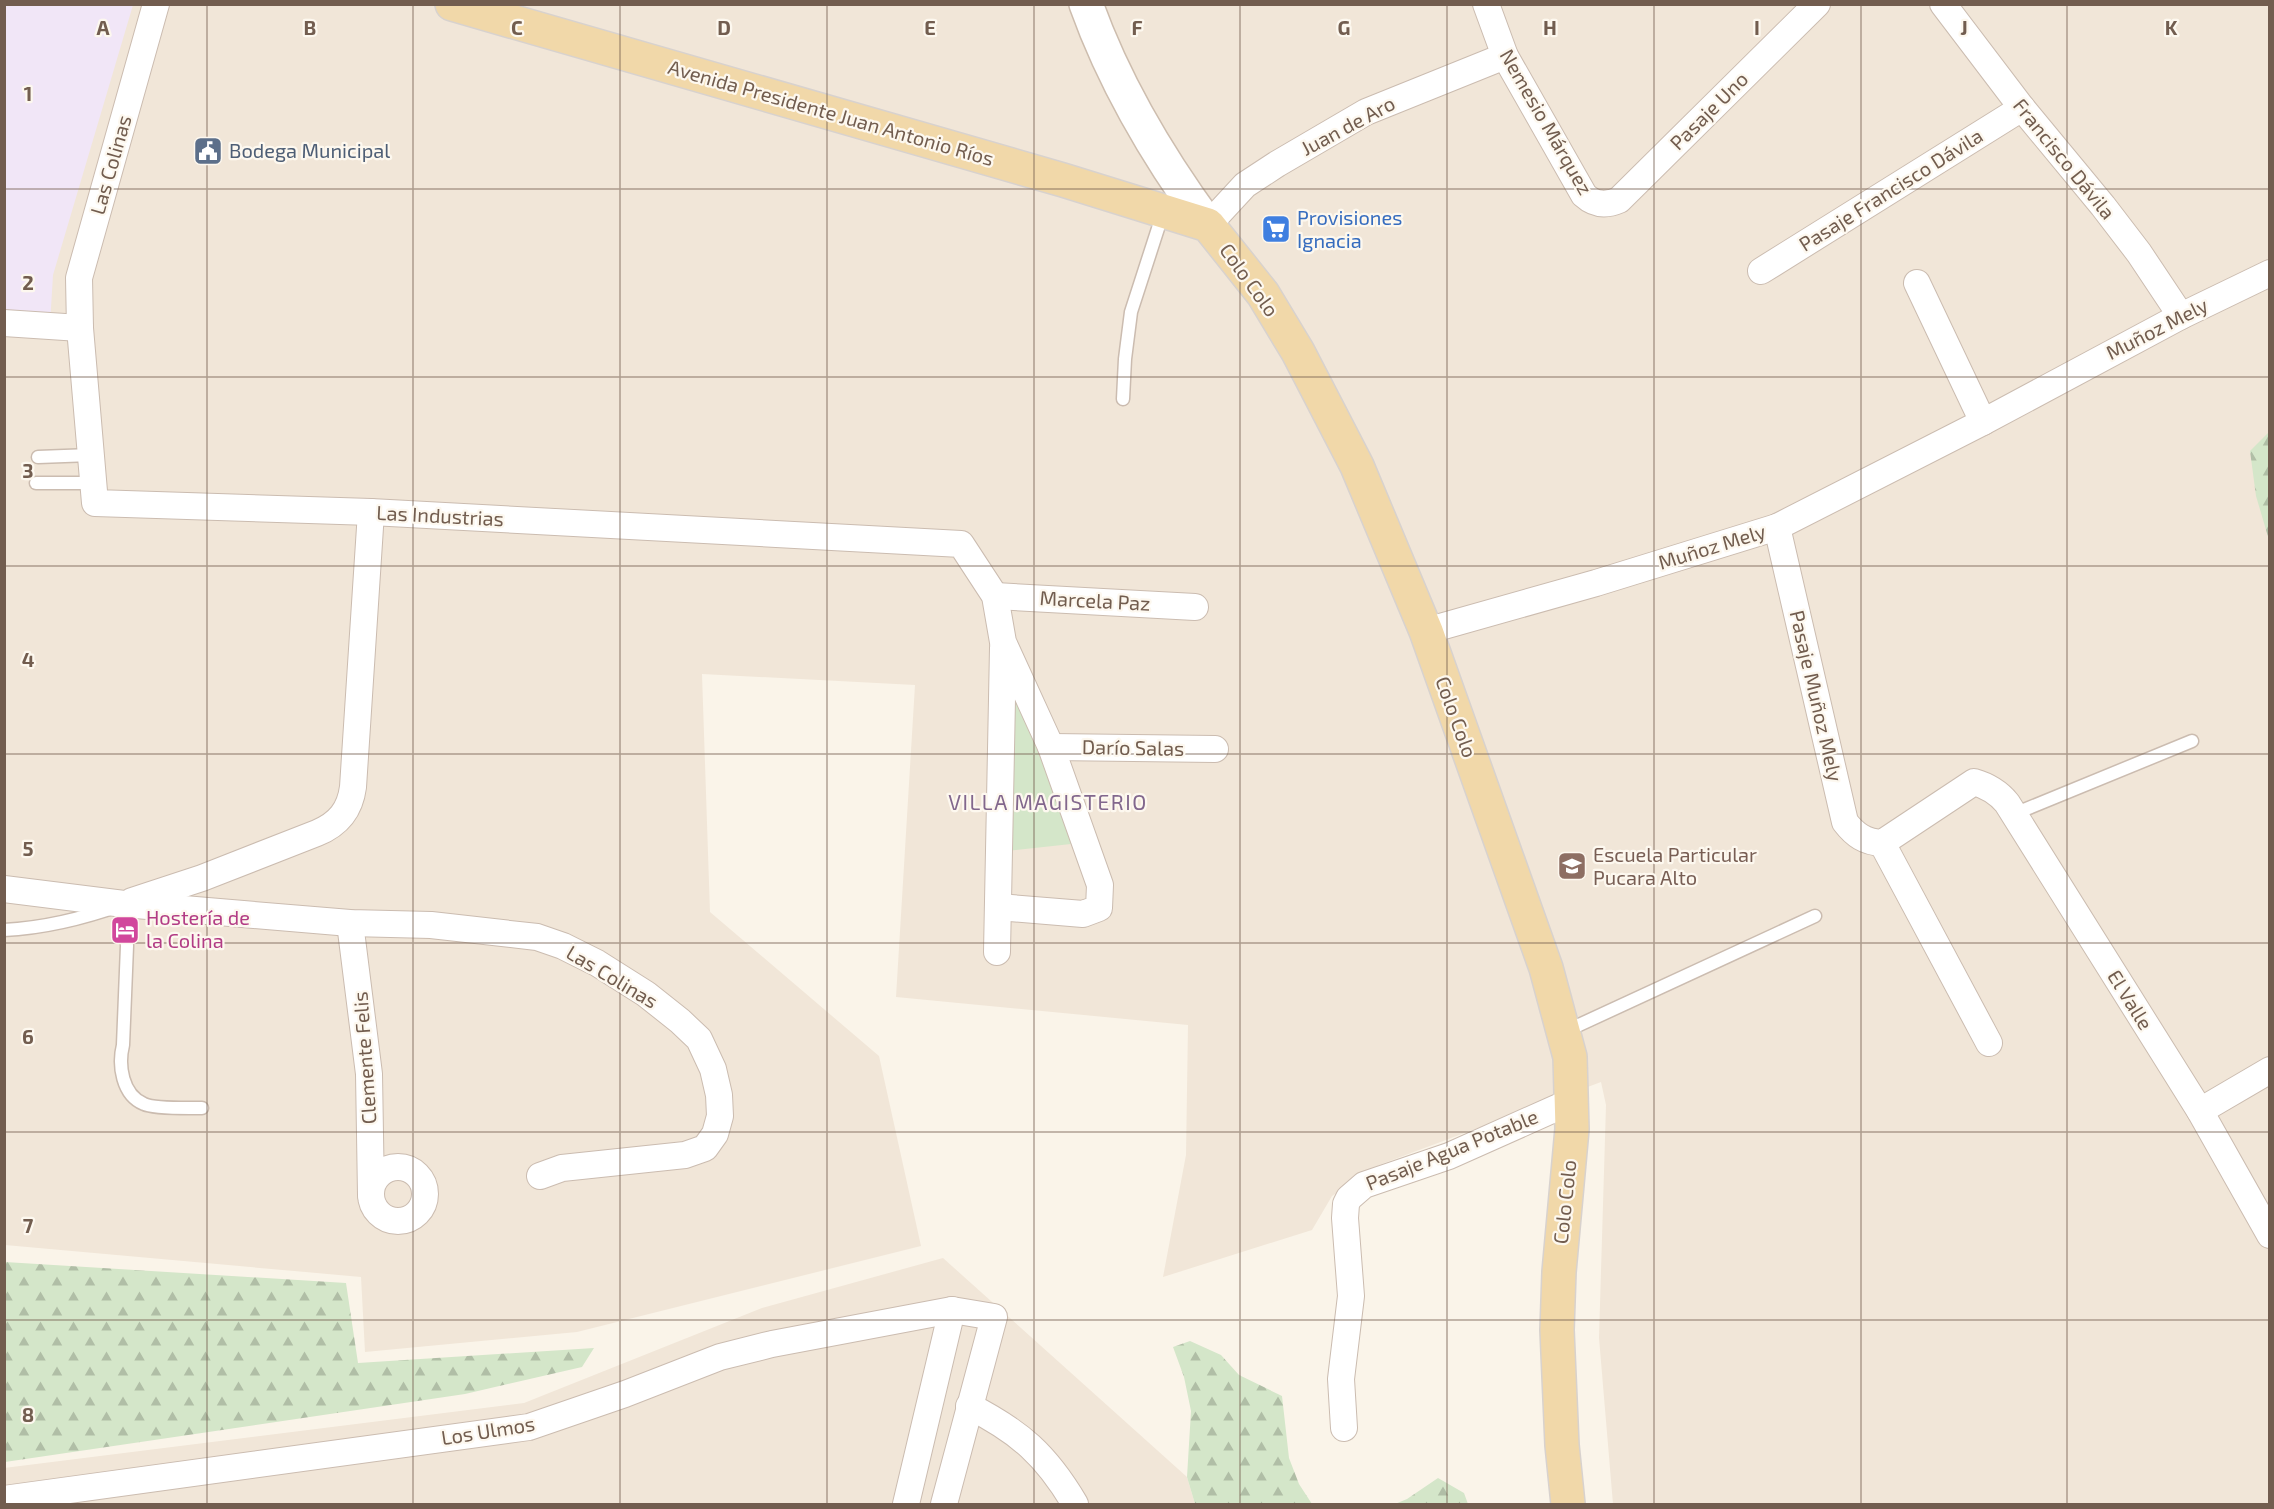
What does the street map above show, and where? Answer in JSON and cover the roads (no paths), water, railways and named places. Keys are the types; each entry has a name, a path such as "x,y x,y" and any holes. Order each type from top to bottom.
{"main road":[{"name":"Avenida Presidente Juan Antonio Ríos","path":"452,4 1064,180 1208,225"},
{"name":"Colo Colo","path":"1086,4 1105,51 1151,141 1208,225 1263,294 1298,352 1357,466 1426,632 1546,968 1570,1057 1572,1101 1557,1330 1561,1433 1568,1504"}],"street":[{"name":"Las Colinas","path":"80,328 80,278 156,4"},
{"name":"Nemesio Márquez","path":"1486,4 1505,56 1584,195 1596,203"},
{"name":"Pasaje Uno","path":"1596,203 1604,205 1619,200 1816,4"},
{"name":"Francisco Dávila","path":"1943,4 2022,108 2103,206 2181,316"},
{"name":"Juan de Aro","path":"1208,225 1245,185 1366,112 1505,56"},
{"name":"Pasaje Francisco Dávila","path":"1761,271 2022,108"},
{"name":"Muñoz Mely","path":"1426,632 1777,527 1983,422 2181,316 2270,273"},
{"path":"1917,283 1983,422"},
{"path":"4,324 80,328"},
{"name":"Las Industrias","path":"80,328 95,503 371,512 961,544 995,596"},
{"name":"Las Colinas","path":"124,904 202,878 318,833 336,823 344,815 352,797 353,787 371,512"},
{"name":"Pasaje Muñoz Mely","path":"1777,527 1845,822 1858,836 1882,843"},
{"path":"995,596 1003,642 997,952"},
{"name":"Marcela Paz","path":"995,596 1195,607"},
{"path":"998,908 1083,914 1099,908 1100,885 1051,747 1003,642"},
{"name":"Darío Salas","path":"1051,747 1215,749"},
{"name":"El Valle","path":"1882,843 1974,782 1999,793 2200,1111 2269,1232"},
{"path":"1882,843 1989,1043"},
{"name":"Las Colinas","path":"4,889 124,904 350,923 431,925 537,937 563,946 597,963 646,994 699,1039 713,1069 719,1095 720,1116 715,1134 705,1148 685,1155 561,1168 540,1176"},
{"name":"Clemente Felis","path":"350,923 369,1074 371,1195"},
{"path":"2200,1111 2270,1070"},
{"name":"Pasaje Agua Potable","path":"1344,1428 1341,1379 1351,1296 1345,1218 1349,1198 1364,1185 1449,1156 1572,1101"},
{"path":"906,1504 952,1310"},
{"name":"Los Ulmos","path":"4,1498 529,1427 625,1394 720,1357 772,1344 952,1310 994,1317 969,1406"},
{"path":"944,1504 969,1406 1005,1426 1041,1455 1057,1474 1075,1504"}],"lane":[{"path":"1123,399 1131,312 1164,212"},
{"path":"38,457 91,455"},
{"path":"36,483 93,483"},
{"path":"2014,814 2192,741"},
{"path":"4,930 51,925 100,913 124,904 127,946 121,1055 122,1076 131,1093 145,1105 202,1108"},
{"path":"1563,1032 1815,916"}],"place":[{"name":"Bodega Municipal","path":"208,151"},
{"name":"Provisiones Ignacia","path":"1276,229"},
{"name":"Escuela Particular Pucara Alto","path":"1572,866"},
{"name":"Hostería de la Colina","path":"125,930"}],"district":[{"name":"VILLA MAGISTERIO","path":"1048,803"}]}
